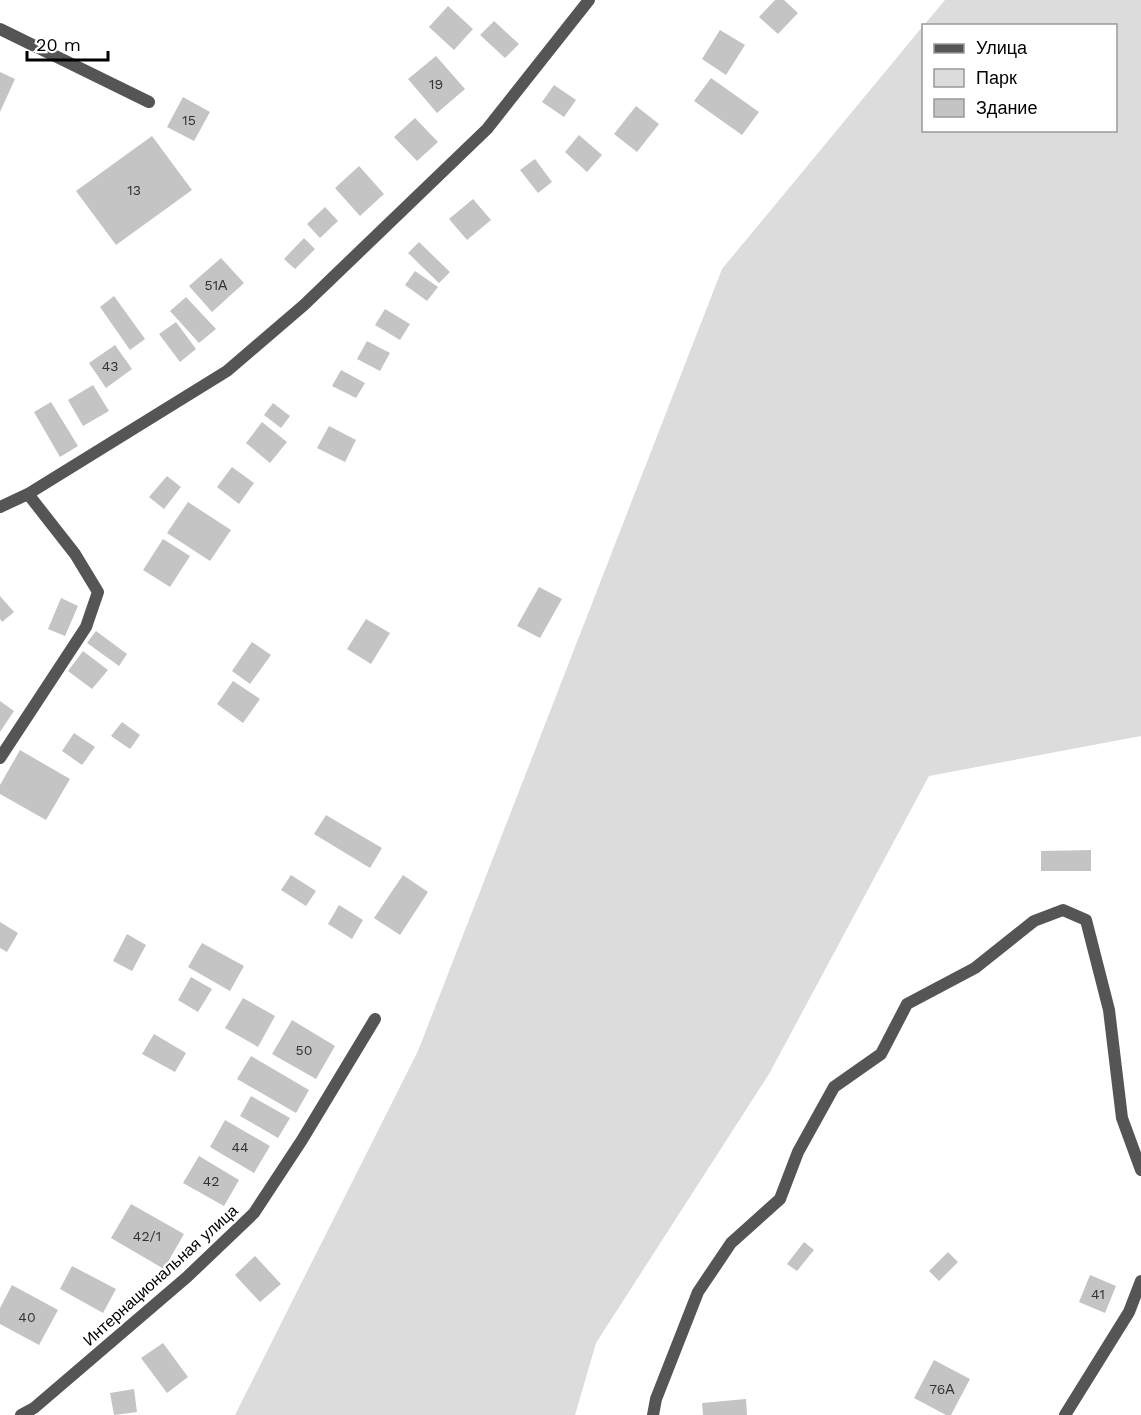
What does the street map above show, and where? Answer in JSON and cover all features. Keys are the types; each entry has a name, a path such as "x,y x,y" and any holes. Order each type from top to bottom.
{"street":[{"path":"0,507 28,494 227,371 304,305 488,129 589,0"},
{"path":"0,29 149,102"},
{"path":"0,758 86,627 98,592 75,554 28,494"},
{"path":"653,1415 656,1399 698,1292 731,1243 780,1199 798,1152 834,1087 881,1054 907,1004 975,968 1034,921 1063,909 1086,920 1110,1010 1122,1118 1141,1170"},
{"name":"Интернациональная улица","path":"21,1415 34,1408 187,1277 254,1213 302,1140 375,1019"},
{"path":"1065,1415 1129,1312 1141,1281"}],"green space":[{"path":"945,0 1141,0 1141,736 929,776 769,1074 596,1343 575,1415 235,1415 418,1051 722,269 922,27 922,132 1117,132 1117,24 925,24"}],"building":[{"path":"775,0 784,0 798,13 778,34 759,17"},
{"path":"448,6 473,29 454,50 429,27"},
{"path":"494,21 519,44 505,58 480,35"},
{"path":"720,30 745,45 726,75 702,59"},
{"path":"436,56 465,89 437,113 408,79"},
{"path":"0,72 15,79 0,112"},
{"path":"711,78 759,112 742,135 694,101"},
{"path":"554,85 576,100 564,117 542,102"},
{"path":"183,97 210,112 194,141 167,127"},
{"path":"636,106 659,124 637,152 614,134"},
{"path":"415,118 438,142 417,161 394,137"},
{"path":"579,135 602,155 587,172 565,152"},
{"path":"152,136 192,190 116,245 76,191"},
{"path":"535,159 552,182 538,193 520,170"},
{"path":"359,166 384,194 360,216 335,188"},
{"path":"473,199 491,220 467,240 449,219"},
{"path":"325,207 338,221 320,238 307,224"},
{"path":"304,238 315,249 295,269 284,259"},
{"path":"419,242 450,272 439,283 408,253"},
{"path":"221,258 244,283 212,312 189,286"},
{"path":"415,271 438,287 427,301 405,285"},
{"path":"114,296 145,339 130,350 100,307"},
{"path":"186,297 216,329 199,343 170,311"},
{"path":"385,309 410,324 400,340 375,325"},
{"path":"176,322 196,349 180,362 159,334"},
{"path":"367,341 390,353 380,371 357,359"},
{"path":"115,345 132,369 106,388 89,363"},
{"path":"341,370 365,383 356,398 332,386"},
{"path":"93,385 109,411 83,426 68,400"},
{"path":"51,402 78,446 60,457 34,412"},
{"path":"273,403 290,416 281,428 264,415"},
{"path":"262,422 287,442 270,463 246,443"},
{"path":"329,426 356,440 345,462 317,448"},
{"path":"232,467 254,483 239,504 217,487"},
{"path":"167,476 181,487 164,509 149,497"},
{"path":"188,502 231,530 210,561 167,533"},
{"path":"163,539 190,556 170,587 143,570"},
{"path":"539,587 562,599 540,638 517,626"},
{"path":"0,596 14,612 2,622 0,619"},
{"path":"61,598 78,606 65,636 48,629"},
{"path":"366,619 390,633 371,664 347,649"},
{"path":"96,631 127,654 119,666 87,643"},
{"path":"252,642 271,655 250,684 232,671"},
{"path":"83,651 108,670 92,689 68,671"},
{"path":"233,681 260,699 243,723 217,704"},
{"path":"0,701 14,711 0,732"},
{"path":"122,722 140,735 130,749 111,736"},
{"path":"74,733 95,747 82,765 62,751"},
{"path":"20,750 70,779 46,820 0,794 0,785"},
{"path":"326,815 382,848 370,868 314,834"},
{"path":"1091,850 1091,871 1041,871 1041,851"},
{"path":"291,875 316,891 306,906 281,890"},
{"path":"403,875 428,892 400,935 374,918"},
{"path":"339,905 363,920 352,939 328,924"},
{"path":"0,922 18,933 7,952 0,948"},
{"path":"127,934 146,945 132,971 113,961"},
{"path":"202,943 244,966 230,991 188,967"},
{"path":"191,977 212,989 198,1012 178,1000"},
{"path":"243,998 275,1016 258,1047 225,1028"},
{"path":"292,1020 335,1046 316,1079 272,1054"},
{"path":"154,1034 186,1053 175,1072 142,1054"},
{"path":"251,1056 309,1090 296,1113 237,1079"},
{"path":"251,1096 290,1118 278,1138 240,1116"},
{"path":"225,1120 270,1146 254,1173 210,1147"},
{"path":"199,1156 239,1180 224,1206 183,1183"},
{"path":"131,1204 184,1234 164,1269 111,1238"},
{"path":"804,1242 814,1250 797,1271 787,1264"},
{"path":"948,1252 958,1262 939,1281 929,1271"},
{"path":"255,1256 281,1284 260,1302 235,1275"},
{"path":"72,1266 116,1289 103,1313 60,1289"},
{"path":"1090,1275 1116,1286 1105,1313 1079,1302"},
{"path":"12,1285 58,1310 39,1345 0,1324 0,1308"},
{"path":"163,1343 188,1377 167,1393 141,1358"},
{"path":"934,1360 970,1379 951,1415 946,1415 914,1398"},
{"path":"134,1389 137,1412 114,1415 110,1393"},
{"path":"746,1399 747,1415 703,1415 702,1403"}]}
